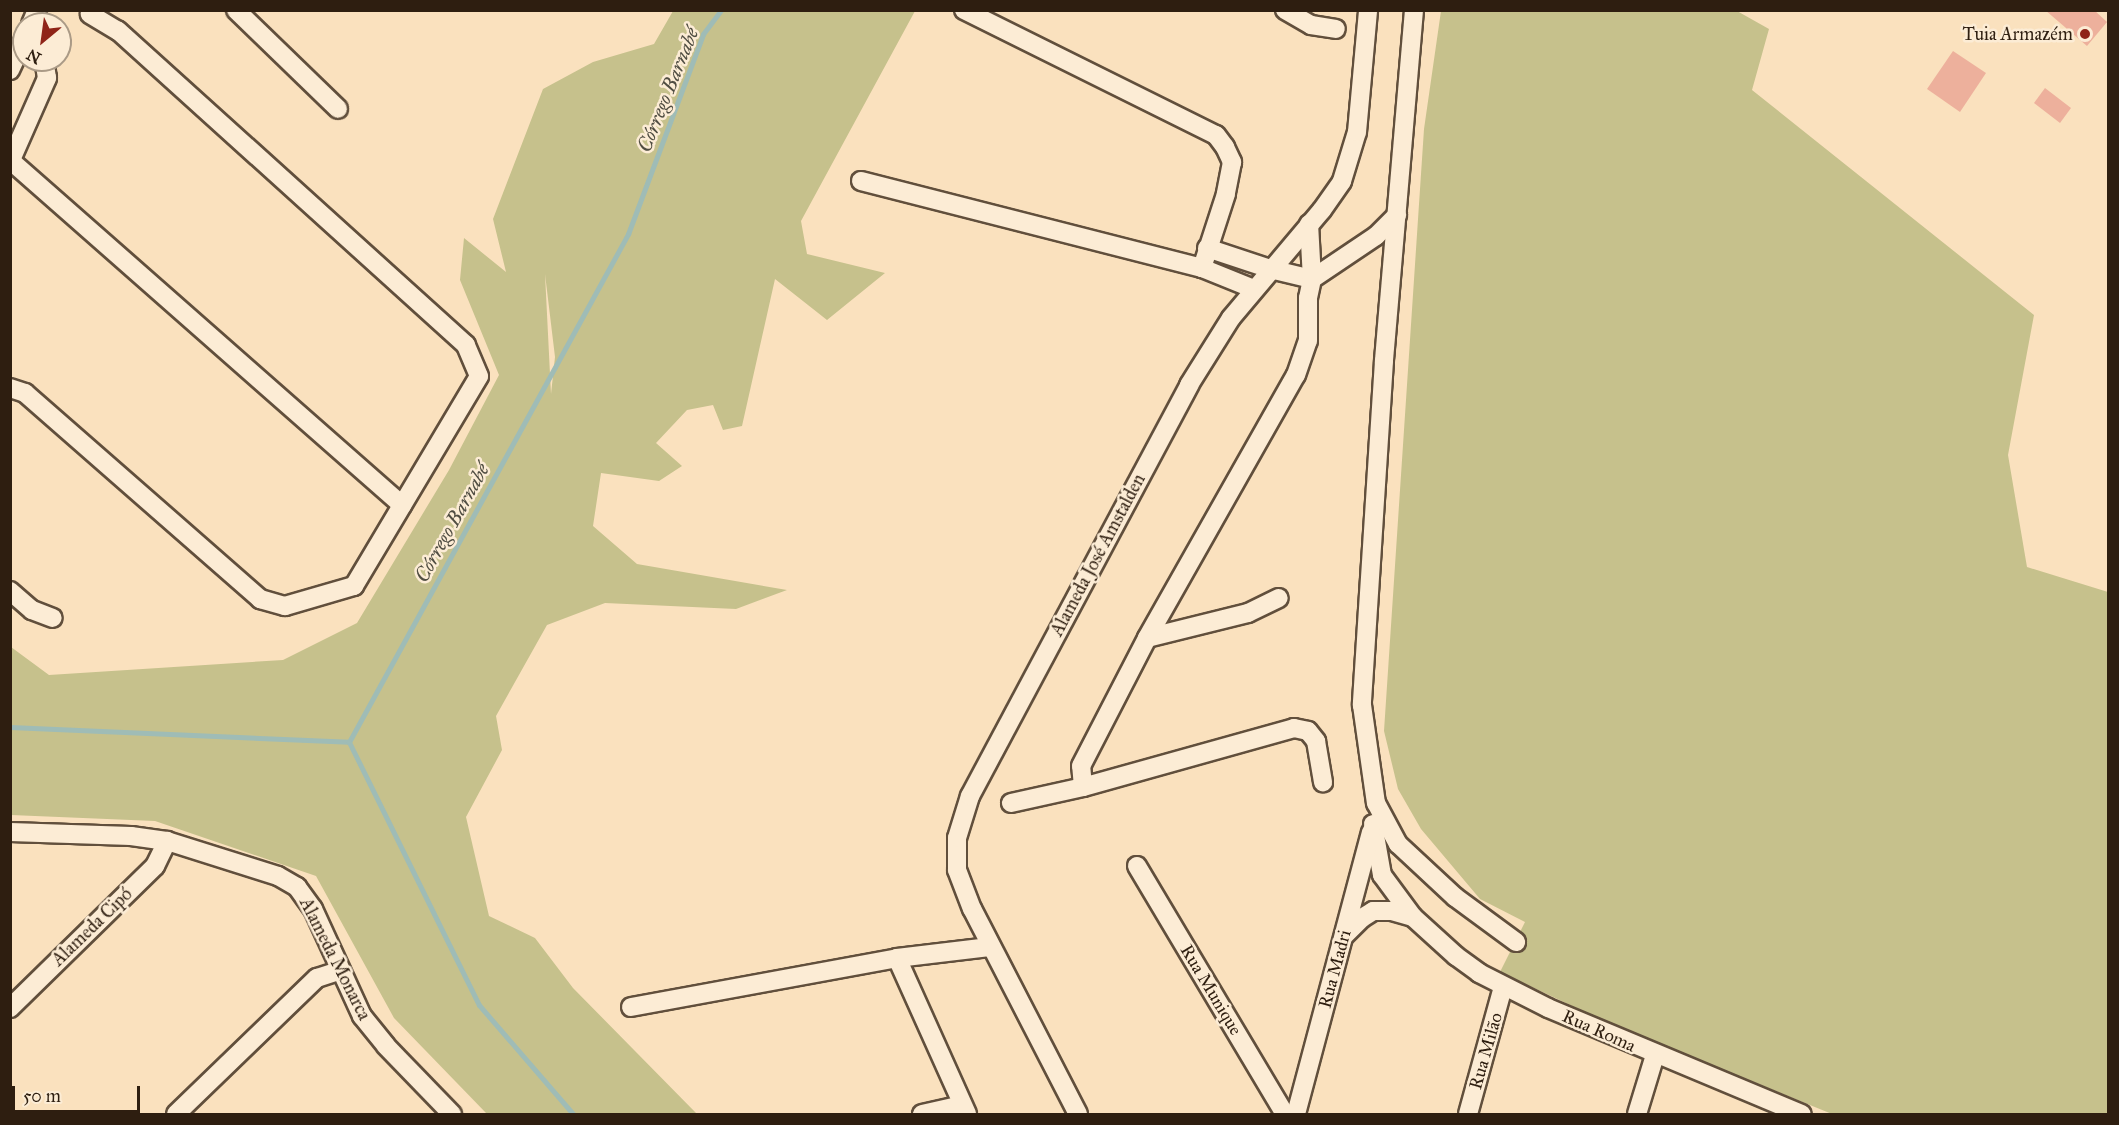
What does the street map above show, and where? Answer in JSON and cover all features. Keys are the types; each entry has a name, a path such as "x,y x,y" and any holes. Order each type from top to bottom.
{"street":[{"path":"236,10 338,109"},
{"path":"964,10 1216,135 1232,162 1226,194 1202,268"},
{"path":"1285,10 1311,25 1336,29"},
{"name":"Alameda José Amstalden","path":"1078,1114 989,946 957,870 957,838 970,796 1189,385 1231,318 1342,181 1357,132 1368,10"},
{"path":"1373,824 1376,802 1362,705 1384,362 1414,10"},
{"path":"10,388 25,393 260,599 285,606 354,586 479,376 466,345 118,31 90,14"},
{"path":"46,72 47,78 11,161 402,505"},
{"path":"861,181 1202,268 1254,289"},
{"path":"1207,248 1270,269 1312,279 1376,236 1397,215"},
{"path":"1083,787 1081,766 1147,638 1296,375 1308,341 1308,298 1312,279 1309,224"},
{"path":"10,591 32,610 53,618"},
{"path":"1147,638 1248,613 1279,598"},
{"path":"1011,803 1083,787 1294,728 1308,731 1316,741 1323,782"},
{"path":"1376,802 1398,844 1455,897 1516,942"},
{"name":"Rua Roma","path":"1373,824 1382,875 1413,917 1456,956 1503,987 1655,1055 1802,1114"},
{"name":"Rua Madri","path":"1296,1114 1373,824"},
{"name":"Alameda Monarca","path":"10,832 131,836 167,842 278,876 297,887 313,909 362,1016 386,1046 448,1113"},
{"name":"Alameda Cipó","path":"10,1008 155,866 167,842"},
{"name":"Rua Munique","path":"1137,866 1285,1114"},
{"path":"1343,937 1362,918 1373,912 1392,911 1413,917"},
{"path":"631,1007 897,958 989,946"},
{"path":"897,958 964,1110 922,1114"},
{"path":"176,1114 317,978 341,970"},
{"name":"Rua Milão","path":"1468,1114 1503,987"},
{"path":"1637,1114 1655,1055"}],"shaded area":[{"path":"673,11 915,11 801,221 807,254 885,273 827,320 775,279 742,426 723,430 713,405 687,410 656,443 682,466 659,481 601,473 593,526 637,564 787,590 736,609 605,603 547,625 496,716 502,750 466,817 489,916 535,938 573,988 697,1114 487,1114 394,1018 316,876 155,821 11,815 11,647 49,675 283,660 357,623 449,470 499,375 460,280 464,238 506,272 493,219 543,89 593,62 654,44","holes":["545,274 555,357 551,394"]},
{"path":"1441,11 1737,11 1769,29 1752,90 2034,315 2008,455 2027,567 2108,592 2108,1114 1832,1114 1604,1021 1500,972 1525,922 1480,899 1421,829 1398,789 1384,731 1424,129"}],"building":[{"name":"Tuia Armazém","path":"2045,10 2094,10 2107,22 2087,46"},
{"path":"1953,51 1986,73 1960,112 1927,89"},
{"path":"2045,88 2071,108 2060,123 2034,103"}],"waterway":[{"name":"Córrego Barnabé","path":"10,727 349,742 628,234 703,34 721,10"},
{"path":"349,742 479,1005 573,1114"}],"place":[{"name":"Tuia Armazém","path":"2085,34"}]}
